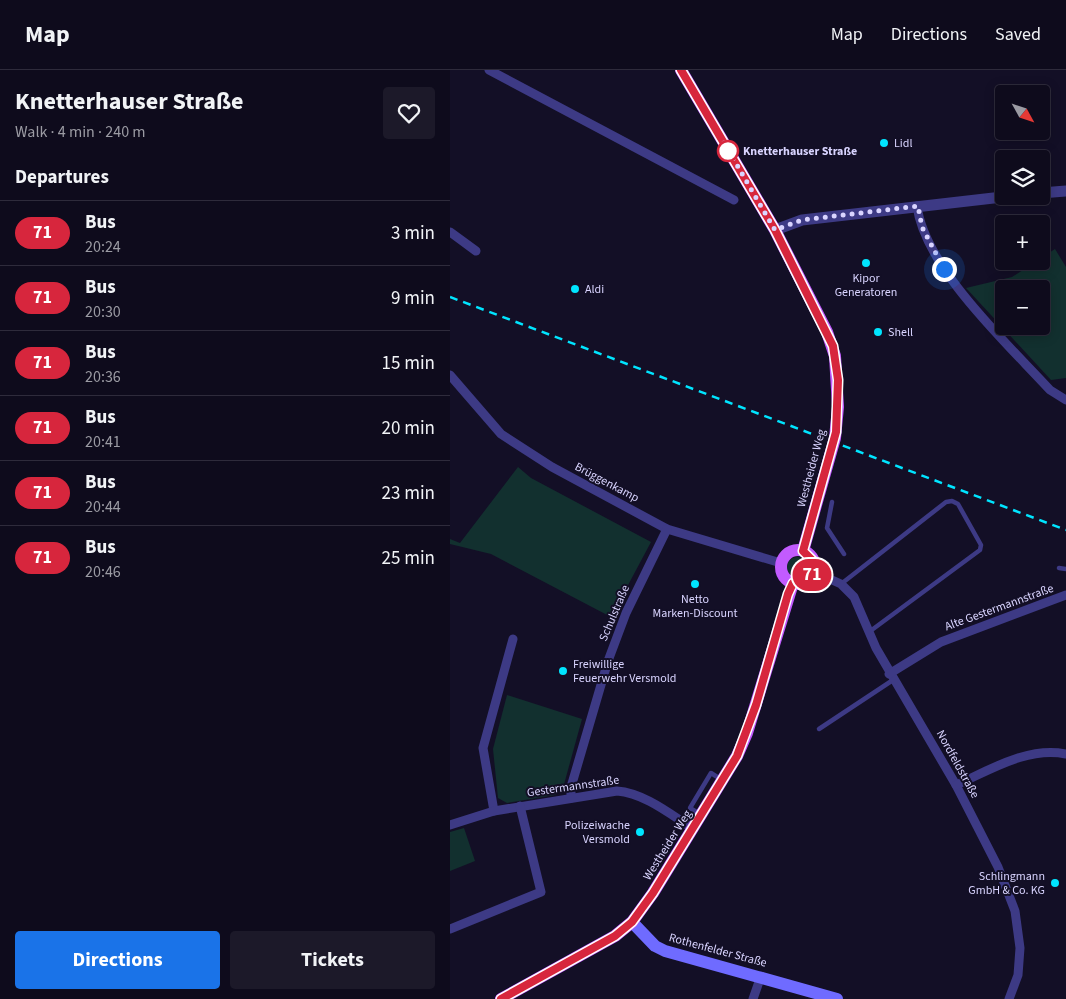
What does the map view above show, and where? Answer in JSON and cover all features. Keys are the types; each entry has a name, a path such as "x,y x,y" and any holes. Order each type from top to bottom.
{"main road":[{"name":"Westheider Weg","path":"681,70 775,230 827,332 837,366 836,432 803,551"},
{"path":"792,551 803,551 814,562 814,572 806,582 793,583 785,578 781,563 783,558 792,551"},
{"name":"Westheider Weg","path":"632,922 653,893 723,781 747,733 793,583"},
{"path":"501,999 615,936 632,922"},
{"name":"Rothenfelder Straße","path":"632,922 649,941 660,948 837,999"}],"street":[{"path":"490,70 734,200"},
{"path":"1050,192 1066,191"},
{"path":"775,230 802,220 995,198"},
{"path":"918,206 922,227 952,282 1050,390 1066,400"},
{"path":"450,232 476,251"},
{"name":"Brüggenkamp","path":"450,375 501,434 552,467 666,529 781,563"},
{"name":"Schulstraße","path":"570,798 571,787 608,661 626,613 666,529"},
{"name":"Nordfeldstraße","path":"814,572 842,584 854,597 891,677 956,785 998,866 1015,911 1020,948 1018,975 1009,999"},
{"name":"Alte Gestermannstraße","path":"891,677 948,639 1066,595"},
{"path":"494,811 483,748 513,639"},
{"path":"956,785 1017,758 1053,752 1066,754"},
{"name":"Gestermannstraße","path":"450,825 494,811 520,806 626,792 649,802 692,828"},
{"path":"450,929 541,892 520,806"},
{"path":"754,999 761,976"}],"lane":[{"path":"842,584 946,502 952,501 958,504 981,546 980,550 869,632"},
{"path":"832,502 827,519 827,528 844,554"},
{"path":"812,517 827,519"},
{"path":"1059,568 1066,569"},
{"path":"818,729 891,677"}],"green space":[{"path":"1055,249 1066,267 1066,378 1051,380 1009,335 1050,335 1050,280 999,280 1012,277 1023,270 1050,270 1050,252"},
{"path":"995,281 995,319 966,288"},
{"path":"518,467 531,478 651,542 611,617 491,554 450,544 450,539 460,543"},
{"path":"797,557 804,560 807,567 804,574 797,577 790,574 787,567 790,560"},
{"path":"507,695 582,719 563,788 555,795 507,803 498,798 493,749"},
{"path":"464,828 475,861 450,871 450,832"}],"railway":[{"path":"450,297 1066,530"}],"bus line":[{"name":"71","path":"501,999 615,936 632,922 653,893 737,756 756,705 788,594 793,583 806,582 814,572 814,562 803,551 825,477 838,419 838,380 833,346 814,304 775,230 681,70"}],"place":[{"name":"Lidl","path":"884,143"},
{"name":"Knetterhauser Straße","path":"728,151"},
{"name":"Kipor Generatoren","path":"866,263"},
{"name":"Aldi","path":"575,289"},
{"name":"Shell","path":"878,332"},
{"name":"Netto Marken-Discount","path":"695,584"},
{"name":"Freiwillige Feuerwehr Versmold","path":"563,671"},
{"name":"Polizeiwache Versmold","path":"640,832"},
{"name":"Schlingmann GmbH & Co. KG","path":"1055,883"}],"route":[{"path":"728,151 724,143 775,230 792,222 802,220 918,206 922,227 944,269"}]}
